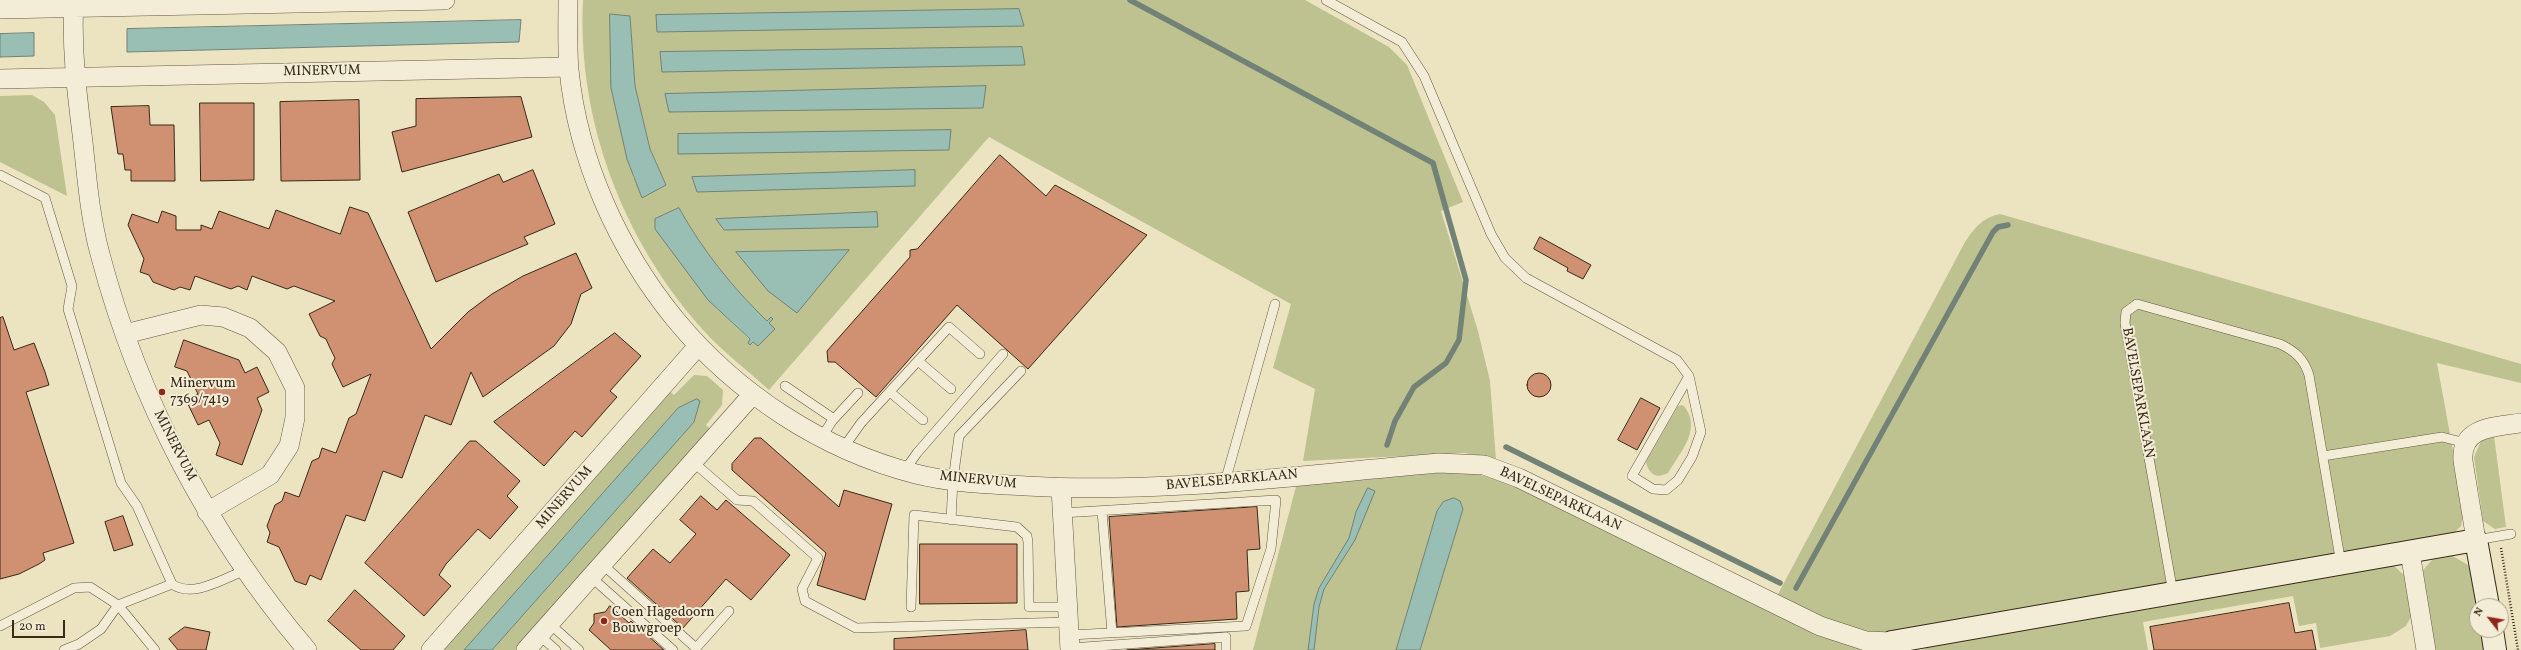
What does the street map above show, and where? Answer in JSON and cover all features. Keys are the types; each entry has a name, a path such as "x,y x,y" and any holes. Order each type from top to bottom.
{"street":[{"path":"0,8 74,4 445,0"},
{"name":"MINERVUM","path":"568,0 569,67 573,98 583,141 612,221 636,265 657,295 698,346 753,394 781,415 844,447 906,470 953,480 1060,488"},
{"name":"MINERVUM","path":"74,4 74,78 90,203 100,253 124,334 155,409 207,512 246,570 308,650"},
{"name":"MINERVUM","path":"0,79 569,67"},
{"path":"124,334 201,315 223,317 250,328 277,352 295,388 295,418 288,446 270,475 207,512"},
{"name":"MINERVUM","path":"431,650 698,346"},
{"path":"526,650 753,394"},
{"path":"2487,598 2463,461 2466,443 2477,430 2521,422"},
{"name":"BAVELSEPARKLAAN","path":"1060,488 1154,488 1438,463 1484,466 1518,478 1825,628 1866,641 1893,646 2173,593 2476,540"},
{"path":"1060,488 1069,632"},
{"path":"2410,552 2426,650"},
{"path":"2493,638 2495,650"}],"lane":[{"path":"1326,0 1402,42 1424,76 1491,234 1505,258 1526,278 1677,360 1689,376 1701,432 1692,457 1678,480 1666,490 1653,489 1632,476 1689,376"},
{"path":"0,175 45,198 72,286 68,309 121,483 137,506 172,584 181,590 191,591 246,570"},
{"path":"1225,482 1275,304"},
{"name":"BAVELSEPARKLAAN","path":"2173,593 2126,328 2126,312 2132,306 2148,305 2280,344 2294,352 2306,364 2341,564"},
{"path":"844,447 861,423 948,327 980,354"},
{"path":"906,470 917,452 1003,354"},
{"path":"918,361 951,389"},
{"path":"951,520 953,480 959,436 1021,372"},
{"path":"784,386 834,419"},
{"path":"890,392 923,420"},
{"path":"822,437 834,419 858,394"},
{"path":"2323,456 2442,437 2466,443"},
{"path":"693,462 737,500 752,501 818,558 802,589 805,601 856,628 1112,633 1246,626 1271,549 1276,500 1062,513"},
{"path":"1102,511 1112,633"},
{"path":"912,607 914,515 1017,527 1023,532 1028,542 1029,607 1069,632 1226,637 1226,650"},
{"path":"2476,540 2511,534"},
{"path":"597,570 696,648 729,611"},
{"path":"597,570 673,650"},
{"path":"64,650 79,644 101,629 118,605 172,584"},
{"path":"0,626 74,588 90,587 118,605 155,650"},
{"path":"544,630 556,650"},
{"path":"544,630 579,650"}],"path":[{"path":"2499,536 2518,650"}],"green space":[{"path":"583,0 1305,0 1389,47 1407,65 1463,202 1441,211 1478,331 1490,381 1496,460 1465,453 1303,461 1315,389 1273,368 1291,304 989,137 769,390 711,339 675,296 650,258 629,219 611,177 597,134 588,90 583,45","holes":["630,16 635,86 650,149 666,185 633,178","679,208 708,254 730,282 767,321 771,317 769,323 775,329 750,345 750,340 708,300"]},
{"path":"32,95 44,102 55,115 67,196 0,162 0,96"},
{"path":"2000,214 2521,364 2521,383 2437,363 2464,511 2461,526 2454,533 1897,633 1864,630 1835,622 1777,596 1965,242 1972,232 1984,220"},
{"path":"694,375 707,376 723,390 722,405 706,425 710,429 516,650 492,650 694,422 697,400 678,408 464,650 442,650 669,391 674,395"},
{"path":"1683,405 1689,414 1691,422 1688,439 1668,473 1660,476 1654,475 1649,470 1646,462 1678,406"},
{"path":"2494,436 2506,527 2495,529 2483,521 2474,457 2481,441"},
{"path":"1450,472 1477,474 1511,484 1867,650 1253,650 1298,479"},
{"path":"2451,555 2468,565 2473,572 2475,598 2469,598 2469,638 2485,638 2487,650 2435,650 2423,570 2434,558"},
{"path":"2393,565 2405,576 2412,615 2406,626 2390,636 2320,648 2316,623 2299,626 2293,596 2143,622 2148,650 1923,650 1929,646"}],"water":[{"path":"1019,9 1024,26 657,32 656,15"},
{"path":"610,14 630,16 635,86 650,149 666,185 642,198 627,159 611,88"},
{"path":"521,20 519,42 127,52 127,29"},
{"path":"34,33 34,56 0,57 0,34"},
{"path":"1022,47 1025,65 662,72 660,52"},
{"path":"986,86 983,108 669,112 665,94"},
{"path":"951,130 949,150 678,154 678,134"},
{"path":"915,170 915,186 697,192 692,177"},
{"path":"679,208 708,254 730,282 767,321 771,317 773,319 769,323 775,329 758,346 753,342 750,345 748,343 750,339 708,300 655,229 655,219"},
{"path":"877,212 878,227 724,230 716,219"},
{"path":"849,250 797,313 768,291 736,252"},
{"path":"697,399 700,401 694,422 492,650 464,650 678,408"},
{"path":"1368,488 1375,491 1355,540 1324,589 1319,607 1314,650 1308,650 1314,604 1319,588 1349,538 1356,512"},
{"path":"1454,498 1460,501 1463,509 1420,650 1396,650 1437,511 1443,502"}],"building":[{"path":"521,97 532,137 402,172 392,132 416,126 416,99"},
{"path":"359,100 360,180 281,181 280,102"},
{"path":"200,103 254,103 254,180 201,181"},
{"path":"149,106 150,125 174,125 175,181 131,181 131,170 125,170 123,154 118,154 111,107"},
{"path":"1000,155 1046,196 1055,185 1147,235 1028,369 957,305 876,397 835,362 828,362 827,351 910,257 910,250 917,249"},
{"path":"533,170 555,224 524,237 528,244 436,282 408,212 499,174 503,182"},
{"path":"350,207 368,213 431,349 468,312 492,294 523,276 576,253 592,288 581,294 571,324 554,346 483,397 471,372 451,425 425,415 402,478 383,471 365,521 346,515 321,580 310,575 306,585 295,581 279,547 267,542 270,533 267,526 275,505 282,501 285,492 299,497 312,461 319,458 322,448 336,453 349,418 356,414 371,374 343,387 332,364 335,358 326,339 320,336 309,314 335,301 294,286 287,289 252,276 247,290 238,286 231,289 195,276 190,290 180,287 174,290 153,282 149,275 140,272 144,259 128,225 132,214 158,223 162,211 176,216 176,230 201,230 201,225 212,229 219,211 269,229 276,210 340,234"},
{"path":"1540,237 1591,265 1583,279 1567,271 1568,268 1534,249"},
{"path":"3,317 14,350 34,343 45,372 49,385 26,392 74,543 43,553 45,560 39,564 19,574 0,579 0,318"},
{"path":"615,333 641,356 610,391 617,397 582,437 575,431 544,466 494,422"},
{"path":"184,340 239,360 245,373 257,367 269,392 257,398 262,410 242,465 216,455 220,443 209,420 198,425 186,400 198,394 187,371 175,367"},
{"path":"1539,373 1548,376 1551,385 1548,394 1539,397 1530,394 1527,385 1530,376"},
{"path":"1641,398 1660,408 1637,450 1618,440"},
{"path":"755,438 761,438 839,507 844,490 892,504 865,600 817,585 826,553 732,470 732,464"},
{"path":"470,441 476,441 520,481 507,496 518,507 490,539 478,529 446,564 439,575 451,586 424,616 365,563"},
{"path":"701,496 717,510 726,500 790,555 751,600 726,579 683,628 627,578 653,549 670,563 696,534 680,520"},
{"path":"1257,507 1260,549 1247,550 1249,591 1236,592 1237,619 1117,627 1109,517"},
{"path":"123,516 133,545 114,551 105,522"},
{"path":"920,544 1017,544 1017,603 920,604"},
{"path":"355,590 405,636 393,650 361,650 328,621"},
{"path":"2289,603 2295,633 2312,630 2316,650 2154,650 2150,627"},
{"path":"610,606 629,623 631,621 664,650 611,650 589,630 594,623 594,614 605,612"},
{"path":"185,627 210,632 206,650 178,650 169,639"},
{"path":"1026,630 1028,650 894,650 894,639"},
{"path":"1215,644 1215,650 1127,650"}],"waterway":[{"path":"1130,0 1433,163 1466,280 1459,340 1446,363 1414,387 1395,421 1387,445"},
{"path":"1796,588 1993,232 1998,227 2008,225"},
{"path":"1506,447 1780,583"}],"place":[{"name":"Minervum 7369/7419","path":"162,392"},
{"name":"Coen Hagedoorn Bouwgroep","path":"604,621"}]}
